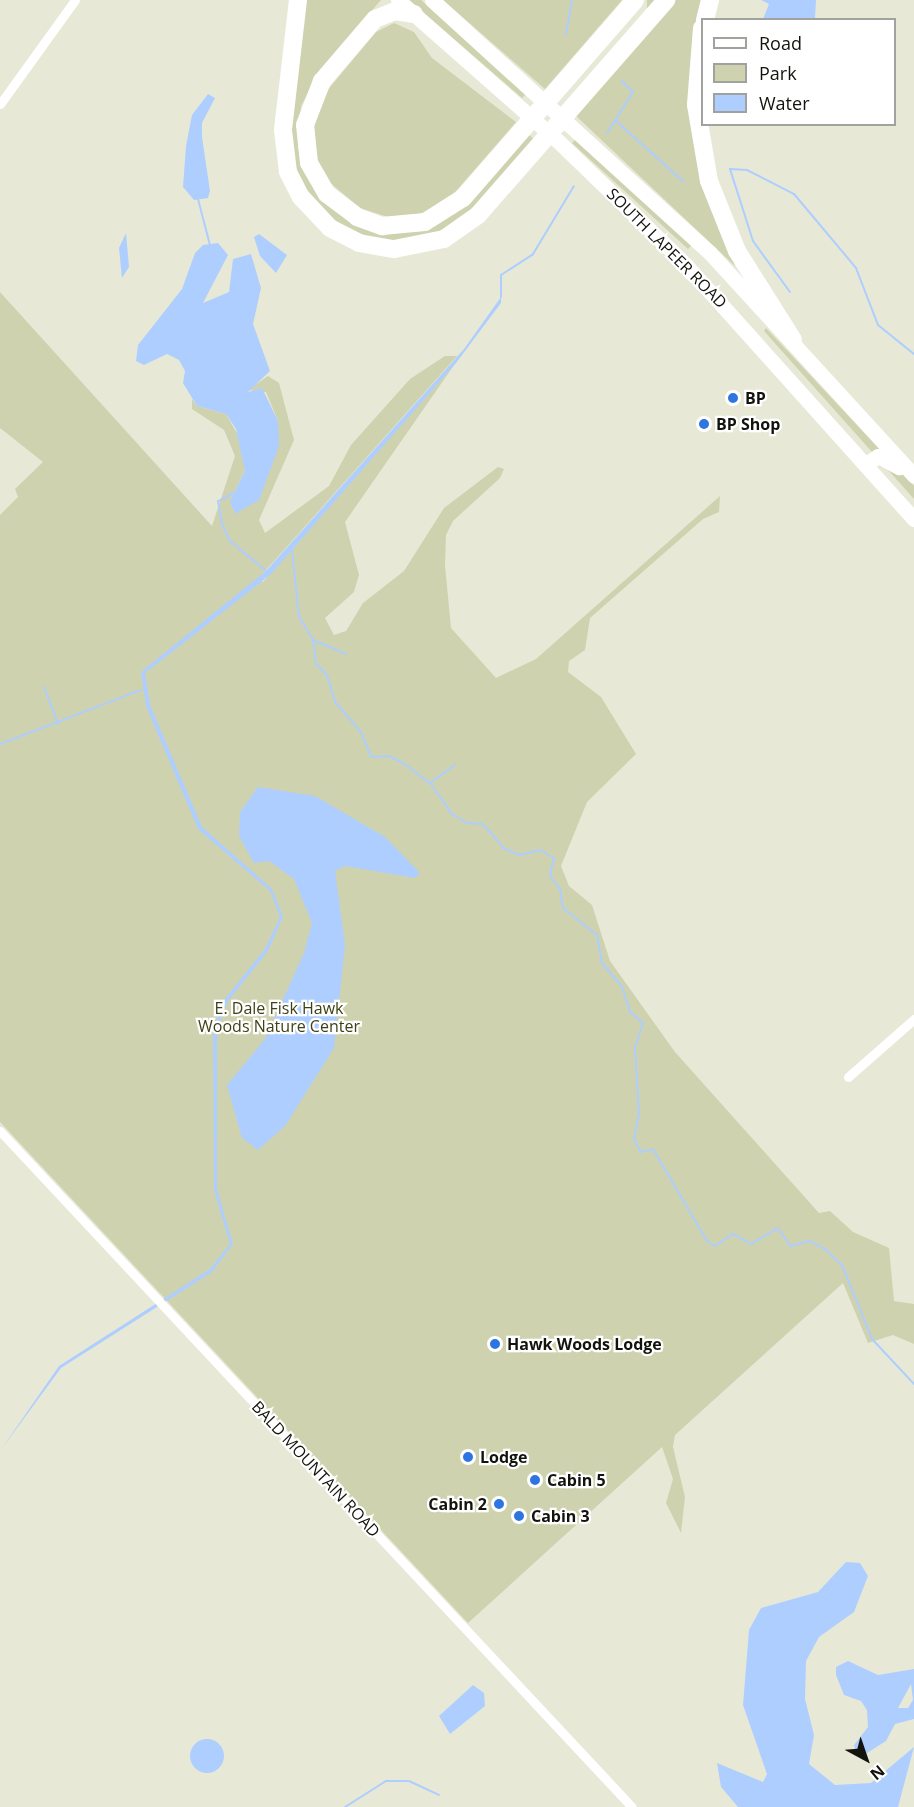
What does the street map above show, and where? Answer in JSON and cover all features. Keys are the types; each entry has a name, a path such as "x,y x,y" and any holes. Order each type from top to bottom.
{"highway":[{"path":"298,0 284,152 301,197 330,228 381,248 432,243 478,215 666,0"},
{"path":"414,14 395,11 375,19 315,93 304,140 309,163 327,194 346,211 375,224 425,222 463,198 635,0"},
{"path":"706,18 710,0"},
{"path":"701,41 696,105 706,174 737,251 793,340"}],"main road":[{"name":"SOUTH LAPEER ROAD","path":"398,0 684,263 914,519"},
{"name":"SOUTH LAPEER ROAD","path":"432,0 710,253 793,340 914,476"},
{"path":"684,263 699,252 710,253"},
{"path":"866,464 873,457 885,457 914,476"}],"street":[{"path":"0,104 75,0"},
{"path":"848,1077 914,1019"},
{"name":"BALD MOUNTAIN ROAD","path":"0,1131 632,1807"}],"green space":[{"path":"303,0 381,0 320,70 301,106 298,149 317,193 348,221 386,233 423,231 468,204 529,135 535,140 468,217 419,242 365,239 319,212 291,166 289,114"},
{"path":"409,0 421,0 526,94 522,98"},
{"path":"443,0 622,0 545,89"},
{"path":"647,0 658,0 658,134 647,134"},
{"path":"675,0 704,0 691,95 735,266 575,115"},
{"path":"394,23 414,32 432,58 516,122 449,199 427,213 388,217 360,208 328,181 317,160 314,125 326,92 376,32"},
{"path":"577,138 692,245 688,249 572,143"},
{"name":"E. Dale Fisk Hawk Woods Nature Center","path":"0,292 212,526 235,456 224,430 192,409 192,399 197,406 226,414 242,442 245,471 230,501 278,421 266,392 248,390 268,376 279,383 294,440 259,520 265,533 329,486 351,445 410,379 445,356 457,356 259,578 263,582 459,358 345,522 359,575 354,592 325,618 334,635 346,631 363,603 404,571 444,508 498,467 504,469 500,478 453,521 446,535 445,565 451,628 496,678 536,659 720,496 719,512 703,519 590,618 585,650 569,661 568,672 601,697 636,754 587,802 561,866 569,886 592,905 610,961 675,1052 819,1213 830,1211 853,1232 889,1248 894,1301 914,1304 914,1344 893,1335 868,1343 843,1283 675,1435 673,1447 685,1497 681,1533 666,1503 673,1479 662,1447 468,1623 0,1122 0,515 18,497 15,489 43,462 0,428"},
{"path":"766,328 914,486 914,499 764,331"}],"water":[{"path":"761,0 816,0 815,18 763,18 769,4"},
{"path":"208,94 215,98 202,123 210,191 208,198 194,200 183,187 186,146 192,115"},
{"path":"126,233 129,267 122,278 119,248"},
{"path":"259,234 287,255 276,273 260,256 254,237"},
{"path":"218,243 228,255 203,303 229,292 233,259 251,254 261,288 253,324 270,371 248,392 262,388 278,421 279,446 259,500 235,514 230,501 245,471 236,429 226,414 197,406 183,383 185,371 179,360 167,354 144,365 136,361 138,345 182,289 195,253 203,245"},
{"path":"501,297 501,303 456,363 270,575 145,673 150,705 202,827 272,889 283,917 268,951 228,1001 217,1030 217,1189 233,1244 212,1272 61,1368 0,1451 59,1366 210,1269 230,1244 214,1190 213,1029 225,999 265,949 280,917 270,891 198,829 146,706 141,672 266,571 464,349"},
{"path":"258,787 315,796 385,837 420,873 415,878 345,866 335,871 345,945 334,1048 285,1126 258,1150 242,1138 227,1085 265,1039 304,953 312,923 294,879 269,861 254,863 239,836 240,812"},
{"path":"846,1562 860,1563 868,1576 854,1612 819,1637 806,1661 805,1699 814,1735 809,1764 835,1785 871,1783 914,1747 898,1807 738,1807 721,1787 717,1763 763,1782 767,1774 743,1705 749,1630 761,1608 818,1592"},
{"path":"848,1661 878,1675 914,1669 914,1719 895,1724 886,1741 867,1753 855,1751 854,1745 868,1727 867,1710 861,1701 844,1695 836,1675 836,1667","holes":["911,1684 913,1700 908,1708 898,1708"]},
{"path":"473,1685 484,1693 485,1706 450,1734 439,1716"},
{"path":"207,1739 219,1744 224,1756 219,1768 207,1773 195,1768 190,1756 195,1744"}],"waterway":[{"path":"566,34 572,0"},
{"path":"607,133 633,92 622,81"},
{"path":"616,121 684,182"},
{"path":"790,292 753,241 730,169 747,170 794,194 856,268 878,325 914,354"},
{"path":"501,297 501,275 533,254 574,186"},
{"path":"198,199 210,245"},
{"path":"236,492 218,501 222,524 230,541 266,571"},
{"path":"292,550 299,617 313,639 316,664 327,675 335,702 361,732 371,757 389,756 403,763 431,784 452,814 467,823 483,824 505,849 520,855 540,850 554,858 550,876 560,889 563,908 597,935 602,963 622,987 630,1012 643,1023 635,1047 639,1112 634,1139 641,1152 653,1149 707,1241 715,1246 733,1234 751,1244 778,1228 790,1246 810,1241 826,1250 842,1265 872,1339 914,1384"},
{"path":"313,640 346,654"},
{"path":"44,687 58,724"},
{"path":"0,744 141,690"},
{"path":"430,783 455,765"},
{"path":"345,1807 386,1781 409,1781 439,1795"}],"place":[{"name":"BP","path":"733,398"},
{"name":"BP Shop","path":"704,424"},
{"name":"Hawk Woods Lodge","path":"495,1344"},
{"name":"Lodge","path":"468,1457"},
{"name":"Cabin 5","path":"535,1480"},
{"name":"Cabin 2","path":"499,1504"},
{"name":"Cabin 3","path":"519,1516"}]}
